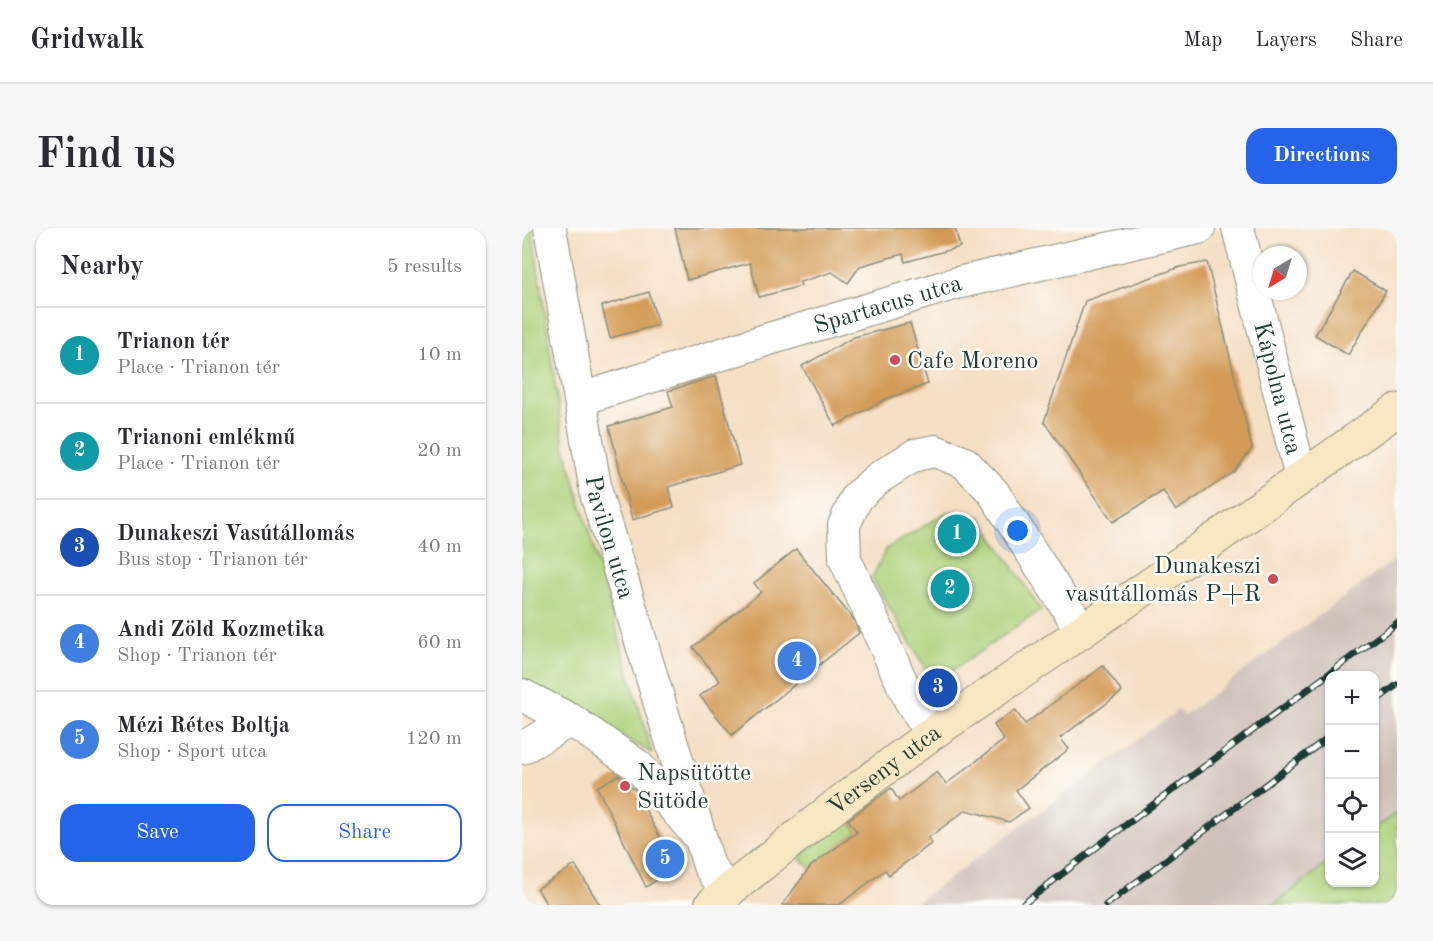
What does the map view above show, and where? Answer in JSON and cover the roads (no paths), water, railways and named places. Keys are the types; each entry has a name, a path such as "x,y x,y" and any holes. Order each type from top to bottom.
{"street":[{"name":"Pavilon utca","path":"550,228 597,496 720,899"},
{"name":"Spartacus utca","path":"581,399 769,339 957,283 1199,228"},
{"name":"Kápolna utca","path":"1238,228 1301,477"},
{"name":"Verseny utca","path":"720,899 843,800 931,734 1150,585 1397,410"},
{"path":"931,734 910,700 844,559 844,525 857,497 877,479 915,454 935,452 965,463 993,492 1082,631"},
{"path":"522,695 571,720 638,766 701,839"},
{"path":"522,748 571,720"}],"railway":[{"path":"1022,905 1397,623"},
{"path":"1379,698 1397,685"},
{"path":"1106,905 1325,740"}],"place":[{"name":"Cafe Moreno","path":"895,360"},
{"name":"Trianon tér","path":"957,534"},
{"name":"Dunakeszi vasútállomás P+R","path":"1273,579"},
{"name":"Trianoni emlékmű","path":"950,589"},
{"name":"Andi Zöld Kozmetika","path":"797,661"},
{"name":"Dunakeszi Vasútállomás","path":"938,688"},
{"name":"Napsütötte Sütöde","path":"625,786"},
{"name":"Mézi Rétes Boltja","path":"665,859"}]}
